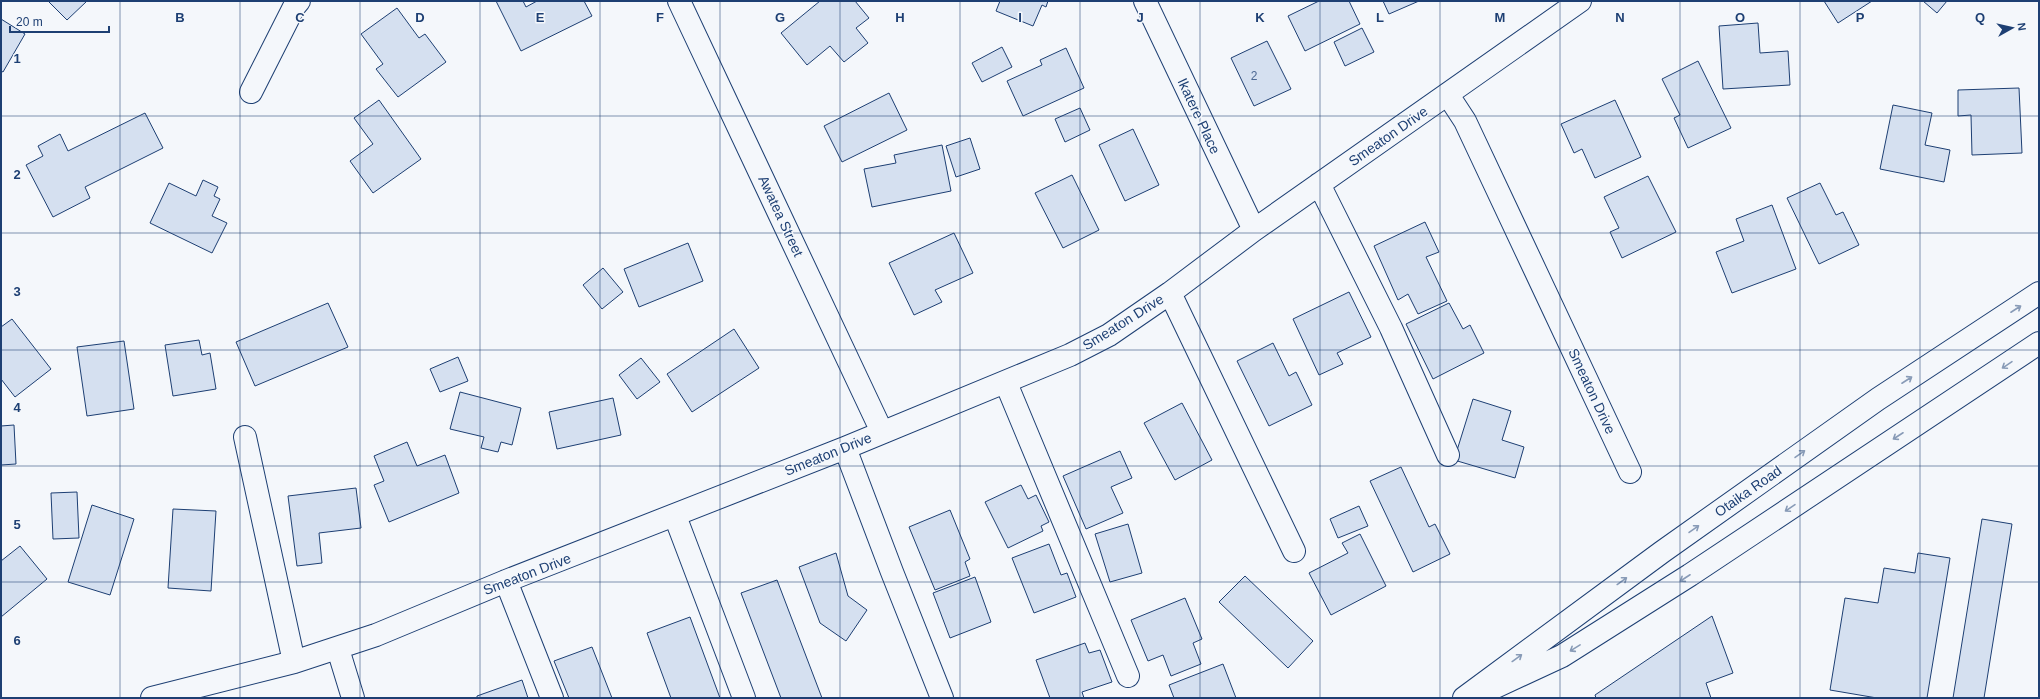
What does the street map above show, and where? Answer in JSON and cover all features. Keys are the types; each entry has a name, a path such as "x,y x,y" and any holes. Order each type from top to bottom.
{"main road":[{"path":"251,92 294,7 300,1"},
{"name":"Awatea Street","path":"679,1 882,432"},
{"name":"Ikatere Place","path":"1145,1 1254,230"},
{"name":"Smeaton Drive","path":"152,698 294,662 338,649 376,635 506,581 675,516 845,448 1006,383 1070,355 1109,335 1254,230 1580,1"},
{"name":"Smeaton Drive","path":"1448,95 1465,121 1630,472"},
{"path":"1319,184 1391,328 1448,454"},
{"path":"1170,292 1294,551"},
{"name":"Otaika Road","path":"1464,698 1662,552 1866,408 2039,293"},
{"path":"1473,698 1562,656 1690,575 2039,343"},
{"path":"1006,383 1128,676"},
{"path":"245,437 294,662"},
{"path":"845,448 942,698"},
{"path":"675,516 744,698"},
{"path":"506,581 552,698"},
{"path":"338,649 354,698"}],"building":[{"path":"48,1 87,1 67,20"},
{"path":"496,1 523,1 526,7 537,1 584,1 592,16 521,51"},
{"path":"820,1 855,1 869,18 856,28 868,43 844,62 830,46 807,65 781,33"},
{"path":"1000,1 1048,1 1046,7 1042,5 1033,26 996,11"},
{"path":"1319,1 1349,1 1360,24 1305,51 1288,16"},
{"path":"1383,1 1419,1 1389,14"},
{"path":"1824,1 1872,1 1838,23"},
{"path":"1923,1 1947,1 1937,13"},
{"path":"397,8 419,38 425,34 446,62 398,97 376,69 383,64 361,34"},
{"path":"1,19 25,34 3,72 1,71"},
{"path":"1758,23 1760,53 1788,51 1790,85 1723,89 1719,26"},
{"path":"1362,28 1374,52 1345,66 1334,42"},
{"path":"1267,41 1291,89 1254,106 1231,58"},
{"path":"1002,47 1012,67 982,82 972,63"},
{"path":"1066,48 1084,88 1023,116 1007,81 1042,65 1040,60"},
{"path":"1698,61 1731,128 1688,148 1674,118 1680,115 1662,79"},
{"path":"2019,88 2022,153 1972,155 1971,115 1958,116 1958,90"},
{"path":"889,93 907,130 842,162 824,126"},
{"path":"379,100 421,159 373,193 350,161 373,144 354,118"},
{"path":"1615,100 1641,157 1595,178 1582,149 1574,153 1561,124"},
{"path":"1893,105 1932,113 1925,145 1950,150 1944,182 1880,169"},
{"path":"1080,108 1090,130 1065,142 1055,119"},
{"path":"145,113 163,148 85,187 90,198 53,217 26,165 43,156 38,146 60,134 68,151"},
{"path":"1133,129 1159,185 1125,201 1099,145"},
{"path":"970,138 980,169 956,177 946,146"},
{"path":"942,145 951,191 872,207 864,169 896,163 894,155"},
{"path":"1072,175 1099,230 1063,248 1035,193"},
{"path":"1648,176 1676,232 1622,258 1610,232 1619,228 1604,197"},
{"path":"203,180 218,187 214,196 220,199 212,216 227,223 212,253 150,223 169,183 196,196"},
{"path":"1820,183 1836,215 1843,212 1859,245 1819,264 1787,198"},
{"path":"1772,205 1796,269 1732,293 1716,252 1744,241 1736,219"},
{"path":"1425,222 1439,252 1426,257 1447,301 1418,314 1408,294 1398,300 1374,246"},
{"path":"954,233 973,273 935,290 942,302 914,315 889,263"},
{"path":"688,243 703,281 639,307 624,269"},
{"path":"603,268 623,292 602,309 583,285"},
{"path":"1349,292 1371,337 1337,353 1343,364 1319,375 1293,319"},
{"path":"328,303 348,347 255,386 236,342"},
{"path":"1449,303 1463,329 1470,325 1484,353 1433,379 1406,324"},
{"path":"12,319 51,369 15,397 1,379 1,327"},
{"path":"734,329 759,368 692,412 667,374"},
{"path":"199,340 202,355 210,353 216,389 173,396 165,345"},
{"path":"124,341 134,409 87,416 77,347"},
{"path":"1273,343 1289,376 1296,372 1312,405 1269,426 1237,361"},
{"path":"458,357 468,381 440,392 430,369"},
{"path":"641,358 660,382 637,399 619,375"},
{"path":"460,392 521,408 512,445 501,442 498,452 481,448 484,437 450,429"},
{"path":"613,398 621,435 557,449 549,412"},
{"path":"1473,399 1511,411 1502,440 1524,447 1515,478 1454,460"},
{"path":"1182,403 1212,460 1175,480 1144,423"},
{"path":"14,425 16,464 1,465 1,426"},
{"path":"407,442 417,466 445,455 459,493 389,522 374,485 384,481 374,456"},
{"path":"1120,451 1132,478 1111,487 1123,513 1086,529 1063,476"},
{"path":"1401,467 1429,527 1435,524 1450,554 1413,572 1370,481"},
{"path":"1021,485 1028,499 1036,495 1049,522 1041,526 1043,531 1008,548 985,502"},
{"path":"356,488 361,528 319,533 322,563 297,566 288,496"},
{"path":"77,492 79,538 53,539 51,493"},
{"path":"92,505 134,519 110,595 68,582"},
{"path":"1359,506 1368,526 1338,538 1330,519"},
{"path":"173,509 216,511 211,591 168,588"},
{"path":"950,510 970,559 965,562 970,576 935,590 909,527"},
{"path":"1982,519 2012,524 1984,698 1953,698"},
{"path":"1128,524 1142,573 1110,582 1095,534"},
{"path":"1360,534 1386,586 1331,615 1309,573 1348,553 1342,543"},
{"path":"1049,544 1061,575 1067,573 1076,597 1034,613 1012,558"},
{"path":"20,546 47,579 1,617 1,561"},
{"path":"836,553 848,596 867,610 846,641 820,623 799,567"},
{"path":"1918,553 1950,558 1927,698 1877,698 1830,690 1845,598 1878,603 1884,568 1915,573"},
{"path":"1245,576 1313,641 1288,668 1219,602"},
{"path":"975,577 991,622 950,638 933,593"},
{"path":"777,580 822,698 781,698 741,593"},
{"path":"1185,598 1202,639 1193,643 1201,664 1171,676 1163,655 1148,661 1131,620"},
{"path":"1712,616 1733,673 1706,683 1711,698 1596,698 1595,695"},
{"path":"690,617 720,698 671,698 647,633"},
{"path":"1085,643 1089,653 1100,650 1112,682 1082,692 1084,698 1050,698 1036,660"},
{"path":"592,647 612,698 569,698 554,661"},
{"path":"1223,664 1236,698 1174,698 1169,685"},
{"path":"522,680 528,698 477,698 477,696"}]}
